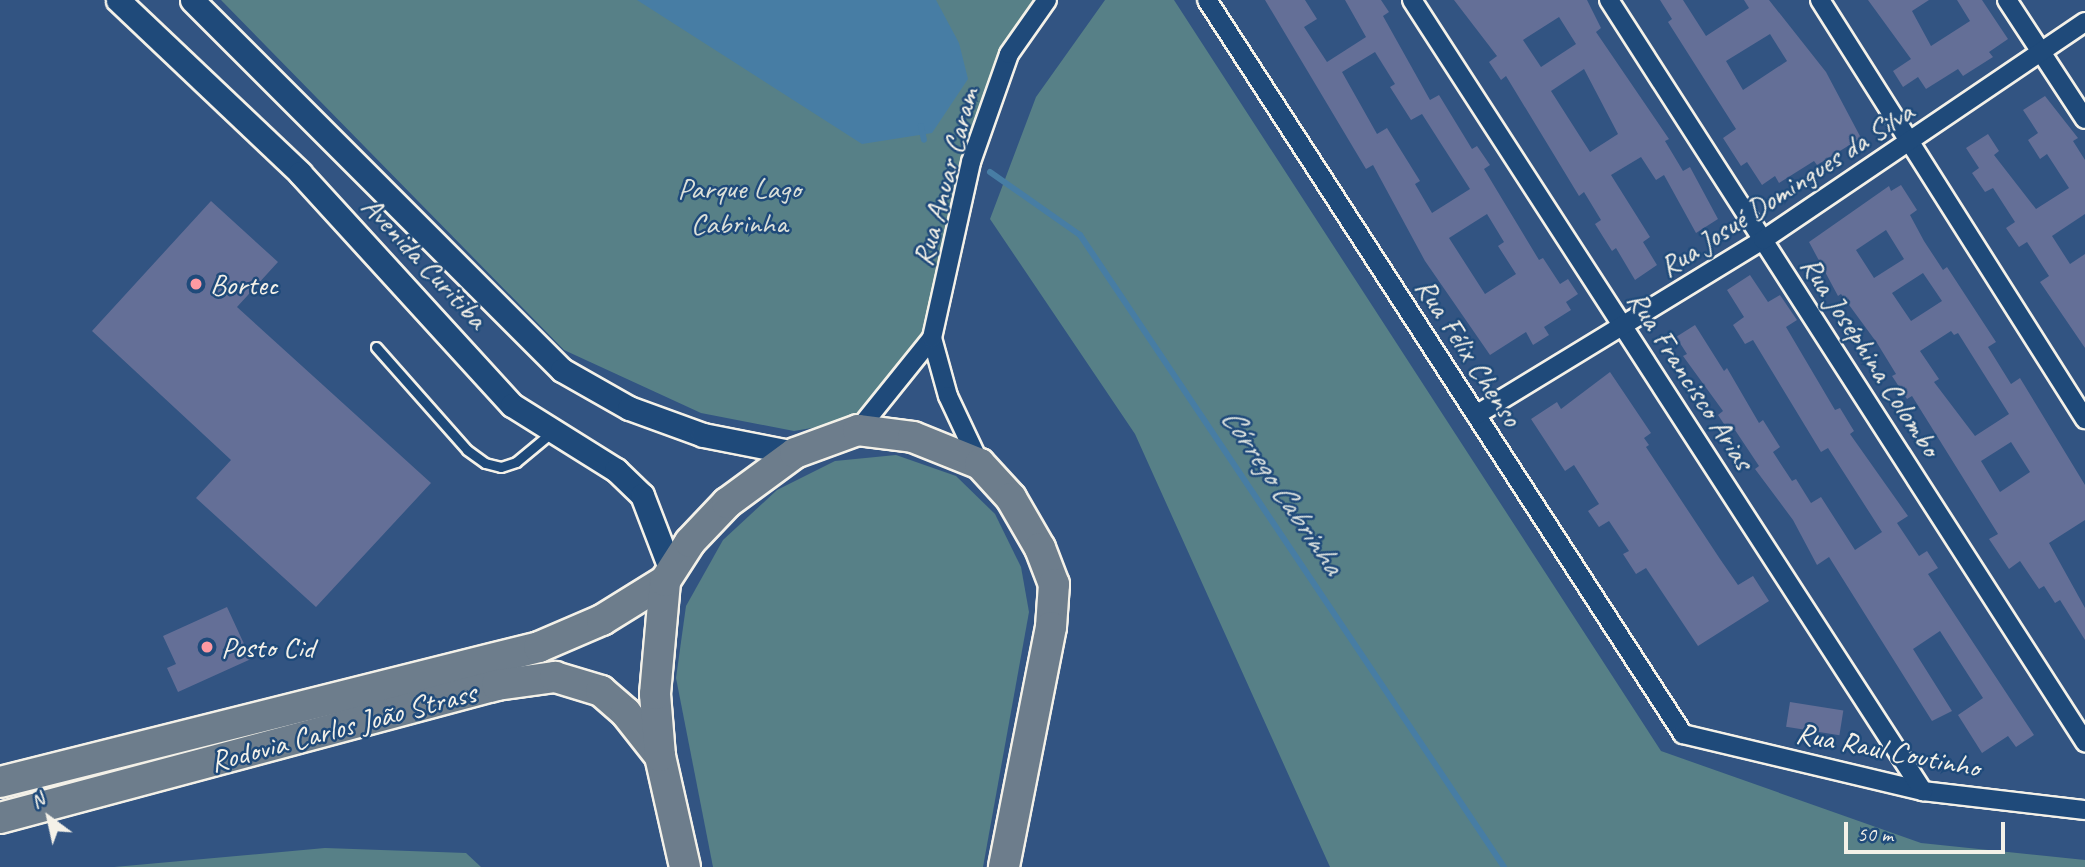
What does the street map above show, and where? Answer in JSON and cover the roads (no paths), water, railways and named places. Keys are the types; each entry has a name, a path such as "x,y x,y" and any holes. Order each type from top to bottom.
{"highway":[{"name":"Rodovia Carlos João Strass","path":"0,782 540,648 602,620 667,575 727,503 795,453 858,430"},
{"path":"858,430 913,437 980,464 1011,498 1040,548 1054,584 1051,627 1004,867"},
{"path":"667,575 655,694 660,756 685,867"},
{"name":"Rodovia Carlos João Strass","path":"0,818 497,685 555,677 601,691 626,713 660,756"}],"street":[{"name":"Avenida Curitiba","path":"118,0 300,173 512,405 551,433 616,470 642,495 667,575"},
{"name":"Avenida Curitiba","path":"192,0 562,370 629,408 703,435 795,453"},
{"name":"Rua Anuar Caram","path":"932,338 971,162 1009,54 1047,0"},
{"name":"Rua Félix Chenso","path":"1208,0 1683,734"},
{"name":"Rua Francisco Arias","path":"1412,0 1923,791"},
{"name":"Rua Joséphina Colombo","path":"1609,0 2085,742"},
{"path":"1820,0 2085,419"},
{"path":"2007,0 2085,119"},
{"name":"Rua Josué Domingues da Silva","path":"1476,415 1624,328 1763,240 2085,22"},
{"path":"858,430 932,338"},
{"path":"932,338 948,396 980,464"},
{"name":"Rua Raul Coutinho","path":"1683,734 1923,791 2085,810"}],"lane":[{"path":"376,347 467,450 485,463 501,467 516,462 551,433"}],"water":[{"path":"637,0 936,0 959,43 968,79 932,133 862,144"}],"waterway":[{"name":"Córrego Cabrinha","path":"921,126 924,140"},
{"name":"Córrego Cabrinha","path":"990,172 1080,235 1504,867"}],"place":[{"name":"Bortec","path":"196,284"},
{"name":"Posto Cid","path":"207,647"}],"park label":[{"name":"Parque Lago Cabrinha","path":"739,205"}]}
